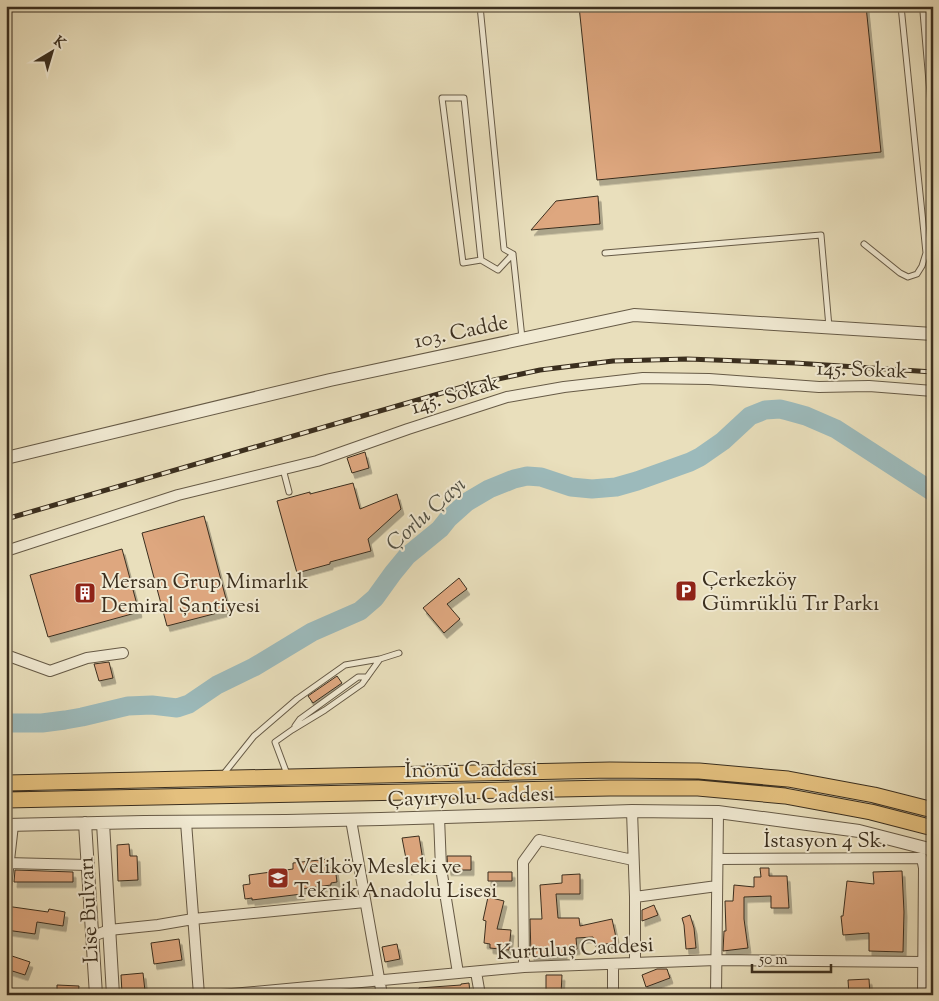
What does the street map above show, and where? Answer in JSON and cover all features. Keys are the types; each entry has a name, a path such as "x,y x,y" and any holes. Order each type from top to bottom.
{"main road":[{"path":"6,783 610,770 699,771 788,779 933,810"},
{"name":"İnönü Caddesi","path":"6,800 610,788 698,788 785,796 871,812 933,828"}],"street":[{"path":"925,6 930,19 933,99"},
{"name":"103. Cadde","path":"6,458 330,380 634,315 933,334"},
{"name":"145. Sokak","path":"6,551 178,495 317,461 408,428 507,397 564,387 643,378 819,387 870,386 933,391"},
{"path":"6,655 50,671 86,658 123,653"},
{"path":"632,811 635,963"},
{"name":"Çayıryolu Caddesi","path":"10,825 351,820 632,811 718,812 859,831 933,850"},
{"path":"716,995 718,812"},
{"path":"439,817 441,868 458,973"},
{"path":"351,820 382,995"},
{"path":"186,822 199,995"},
{"name":"Lise Bulvarı","path":"85,823 96,995"},
{"name":"Lise Bulvarı","path":"103,823 113,995"},
{"path":"6,887 10,825"},
{"path":"524,967 523,862 539,840 634,860"},
{"name":"İstasyon 4 Sk.","path":"718,859 922,858 928,962"},
{"path":"8,863 88,865"},
{"path":"635,897 717,886"},
{"path":"93,936 109,930 193,919 365,902"},
{"name":"Kurtuluş Caddesi","path":"221,995 524,967 716,960 928,962"},
{"path":"923,995 928,962"},
{"path":"613,964 613,995"},
{"path":"476,972 480,995"}],"lane":[{"path":"480,6 504,249 513,254"},
{"path":"864,244 900,273 908,277 917,274 926,253 902,6"},
{"path":"481,260 464,98 442,98 463,262 481,260 498,270 513,254"},
{"path":"605,254 821,235 829,327"},
{"path":"513,254 522,339"},
{"path":"283,469 289,492"},
{"path":"220,778 254,736 297,699 345,665 380,659 400,653"},
{"path":"288,777 275,742 362,684 380,659"}],"building":[{"path":"579,6 866,6 881,152 597,180"},
{"path":"598,196 600,224 531,230 556,201"},
{"path":"365,452 369,468 352,473 347,458"},
{"path":"353,483 360,509 397,494 401,509 368,539 371,551 297,573 277,501"},
{"path":"204,516 229,610 167,626 142,533"},
{"name":"Mersan Grup Mimarlık Demiral Şantiyesi","path":"122,549 139,612 48,637 30,575"},
{"path":"459,578 467,589 447,604 460,619 444,633 423,608"},
{"path":"109,662 113,678 99,681 94,664"},
{"path":"337,676 342,683 313,703 308,696"},
{"path":"419,836 424,867 408,869 402,838"},
{"path":"129,844 130,856 137,856 138,880 118,881 117,845"},
{"path":"447,856 471,856 471,870 448,870"},
{"path":"328,859 329,868 335,867 337,882 331,883 331,885 301,889 302,894 252,900 252,898 245,899 243,885 250,884 249,875 293,869 293,863"},
{"path":"760,868 769,868 769,876 787,876 789,908 771,908 771,896 744,897 744,919 748,948 723,951 724,931 726,931 725,901 733,901 734,885 754,887 754,877 761,877"},
{"path":"15,870 73,872 73,882 14,882"},
{"path":"902,871 903,952 869,951 869,933 843,935 841,916 843,916 847,881 874,884 873,872"},
{"path":"488,872 512,872 512,881 488,881"},
{"path":"580,874 580,894 556,894 558,918 579,918 580,926 612,919 617,942 595,946 593,937 576,938 577,949 564,950 564,954 531,955 530,919 542,919 540,885 562,883 562,875"},
{"path":"488,897 504,901 497,929 511,930 509,950 490,948 490,944 484,943 486,921 483,920"},
{"path":"654,905 658,915 642,921 642,910"},
{"path":"6,906 48,912 49,909 65,912 63,926 37,922 35,934 6,930"},
{"path":"690,915 694,928 696,948 686,949 682,918"},
{"path":"179,939 182,960 154,964 151,943"},
{"path":"397,944 400,959 385,962 382,947"},
{"path":"6,954 30,962 25,975 6,969"},
{"path":"657,969 667,969 670,978 646,987 642,975"},
{"path":"143,973 145,991 122,993 121,975"},
{"path":"546,975 562,975 561,994 546,994"},
{"path":"869,979 870,995 849,995 848,980"},
{"path":"469,983 470,993 461,993 461,995 419,995 419,988"},
{"path":"57,985 79,986 78,995 57,995"}],"waterway":[{"name":"Çorlu Çayı","path":"6,723 42,723 65,720 128,706 152,705 177,708 189,704 217,685 254,667 312,632 360,611 375,598 407,556 440,529 467,502 489,489 527,476 541,477 571,487 592,489 616,487 637,481 700,457 723,441 750,416 765,410 780,409 788,411 806,416 836,429 933,492"}],"railway":[{"path":"6,519 466,386 540,370 613,361 687,359 795,363 933,372"}],"place":[{"name":"Çerkezköy Gümrüklü Tır Parkı","path":"686,591"},
{"name":"Mersan Grup Mimarlık Demiral Şantiyesi","path":"85,593"},
{"name":"Veliköy Mesleki ve Teknik Anadolu Lisesi","path":"278,878"}]}
